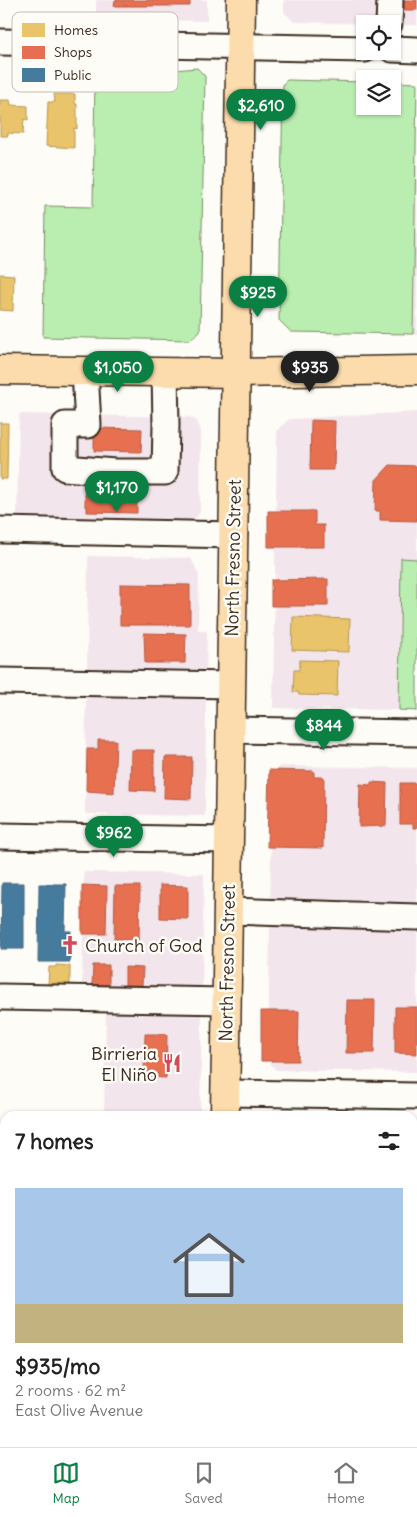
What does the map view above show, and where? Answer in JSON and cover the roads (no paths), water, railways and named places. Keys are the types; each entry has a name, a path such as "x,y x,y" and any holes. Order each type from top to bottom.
{"main road":[{"name":"North Fresno Street","path":"225,1104 241,0"},
{"path":"0,370 236,373 417,370"}],"street":[{"path":"389,15 390,0"},
{"path":"178,46 356,49"},
{"path":"401,49 417,50"},
{"path":"85,371 88,425 65,425 65,468 115,472 165,472 165,372"},
{"path":"0,530 234,535"},
{"path":"0,681 231,685"},
{"path":"231,730 417,733"},
{"path":"0,836 229,840"},
{"path":"228,911 417,917"},
{"path":"0,998 227,1001"},
{"path":"225,1104 417,1096"}],"place":[{"name":"Church of God","path":"70,945"},
{"name":"Birrieria El Niño","path":"172,1063"}]}
